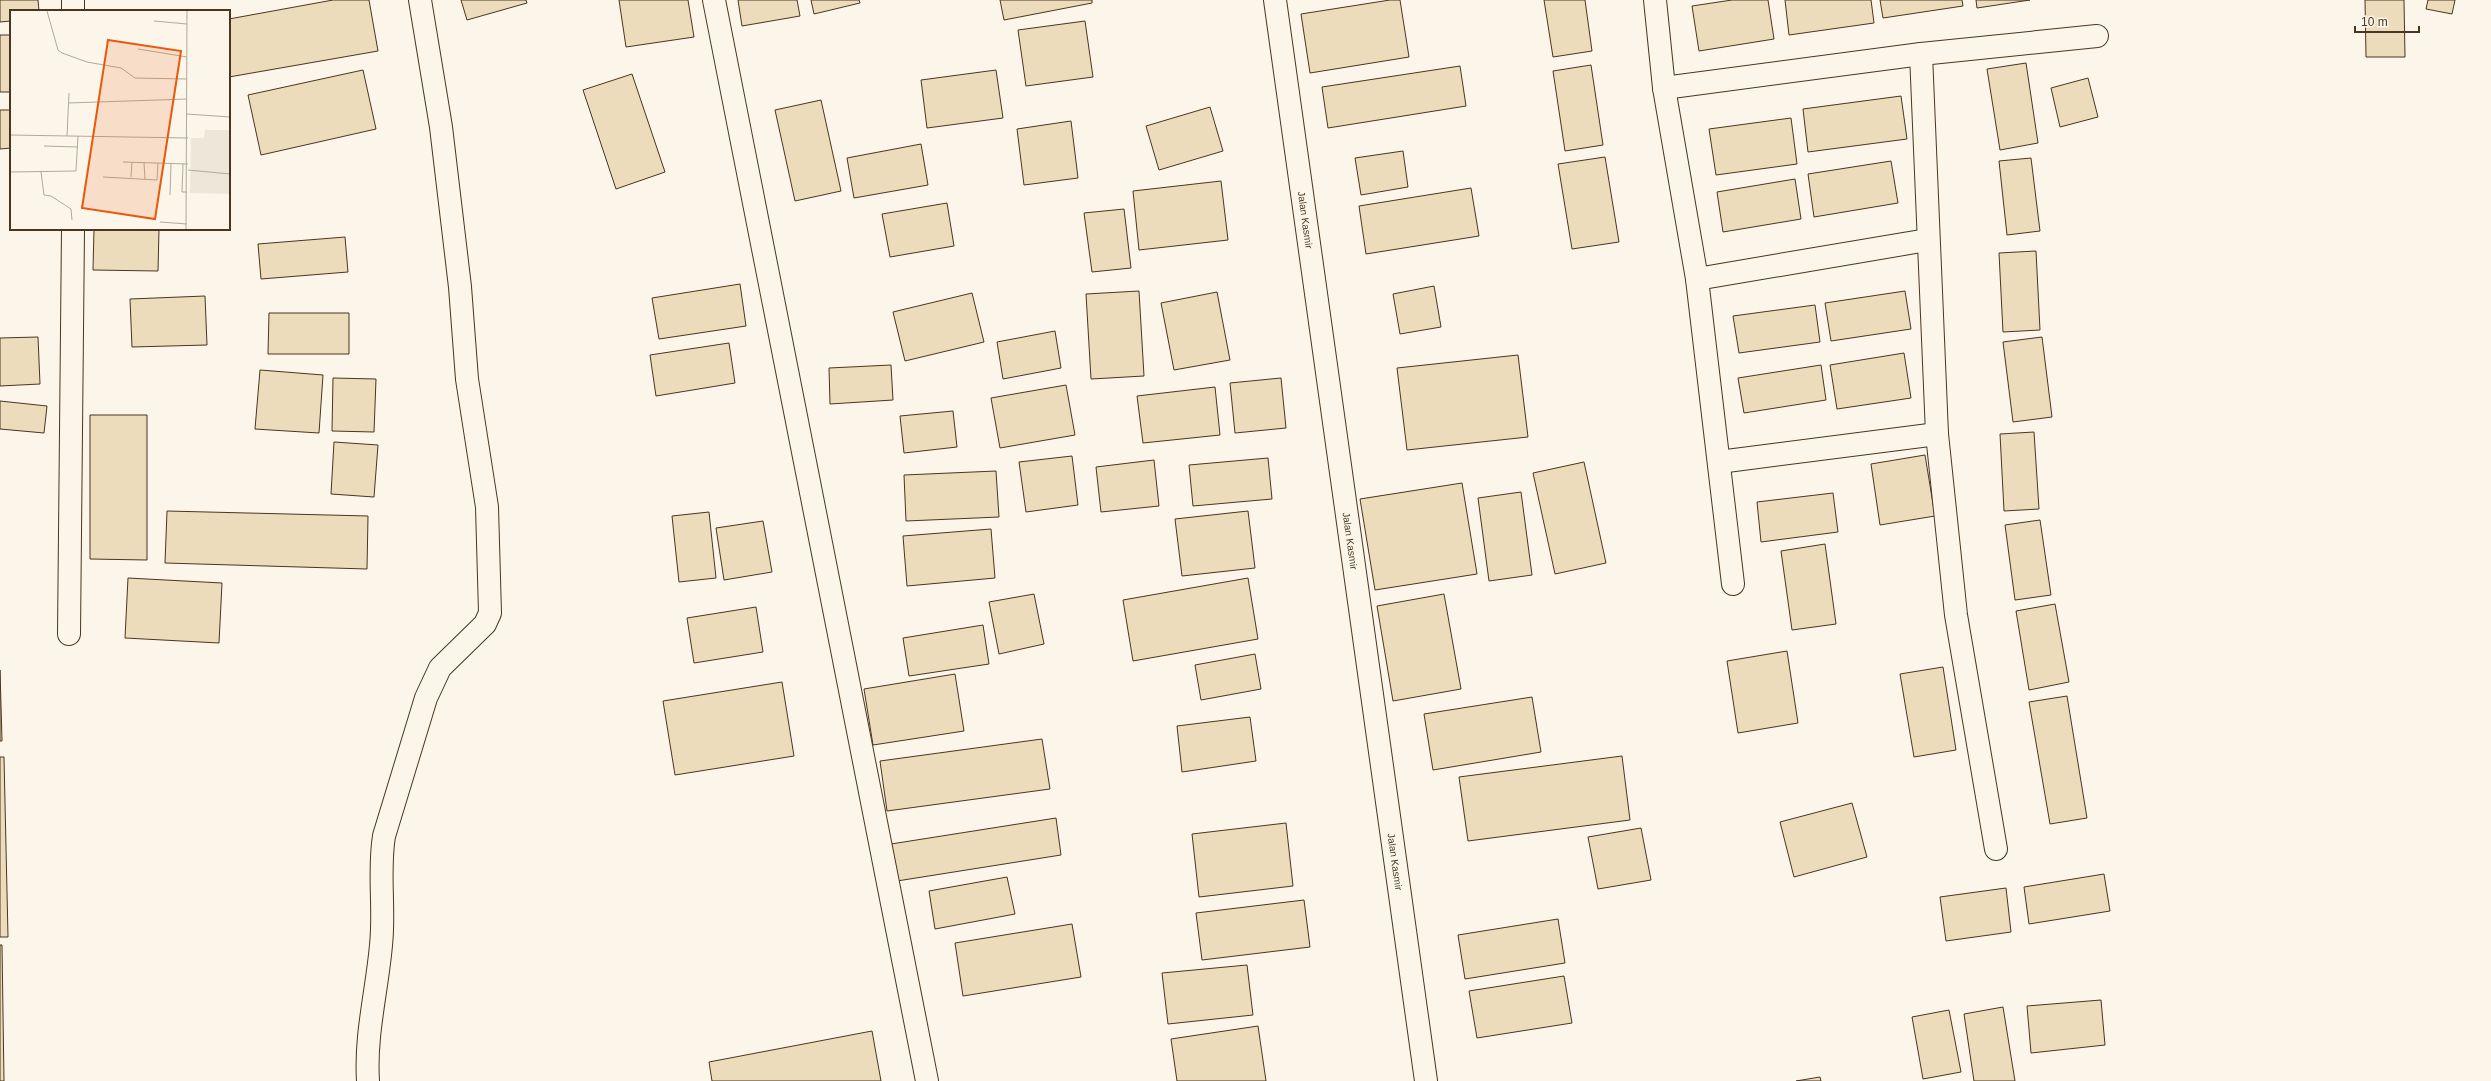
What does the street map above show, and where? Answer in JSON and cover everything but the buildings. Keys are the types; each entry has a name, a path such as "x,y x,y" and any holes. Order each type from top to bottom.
{"street":[{"path":"368,1081 367,1046 382,944 383,897 381,856 384,836 424,705 437,674 465,642 485,624 490,612 487,507 467,379 460,287 441,127 420,0"},
{"path":"714,0 927,1081"},
{"name":"Jalan Kasmir","path":"1275,0 1426,1081"},
{"path":"1655,0 1664,88 1697,279 1733,584"},
{"path":"1664,88 1920,54 2097,36"},
{"path":"1920,54 1927,240 1937,434 1956,615 1996,849"},
{"path":"68,634 73,230"},
{"path":"1697,279 1927,240"},
{"path":"1719,462 1937,434"}]}
